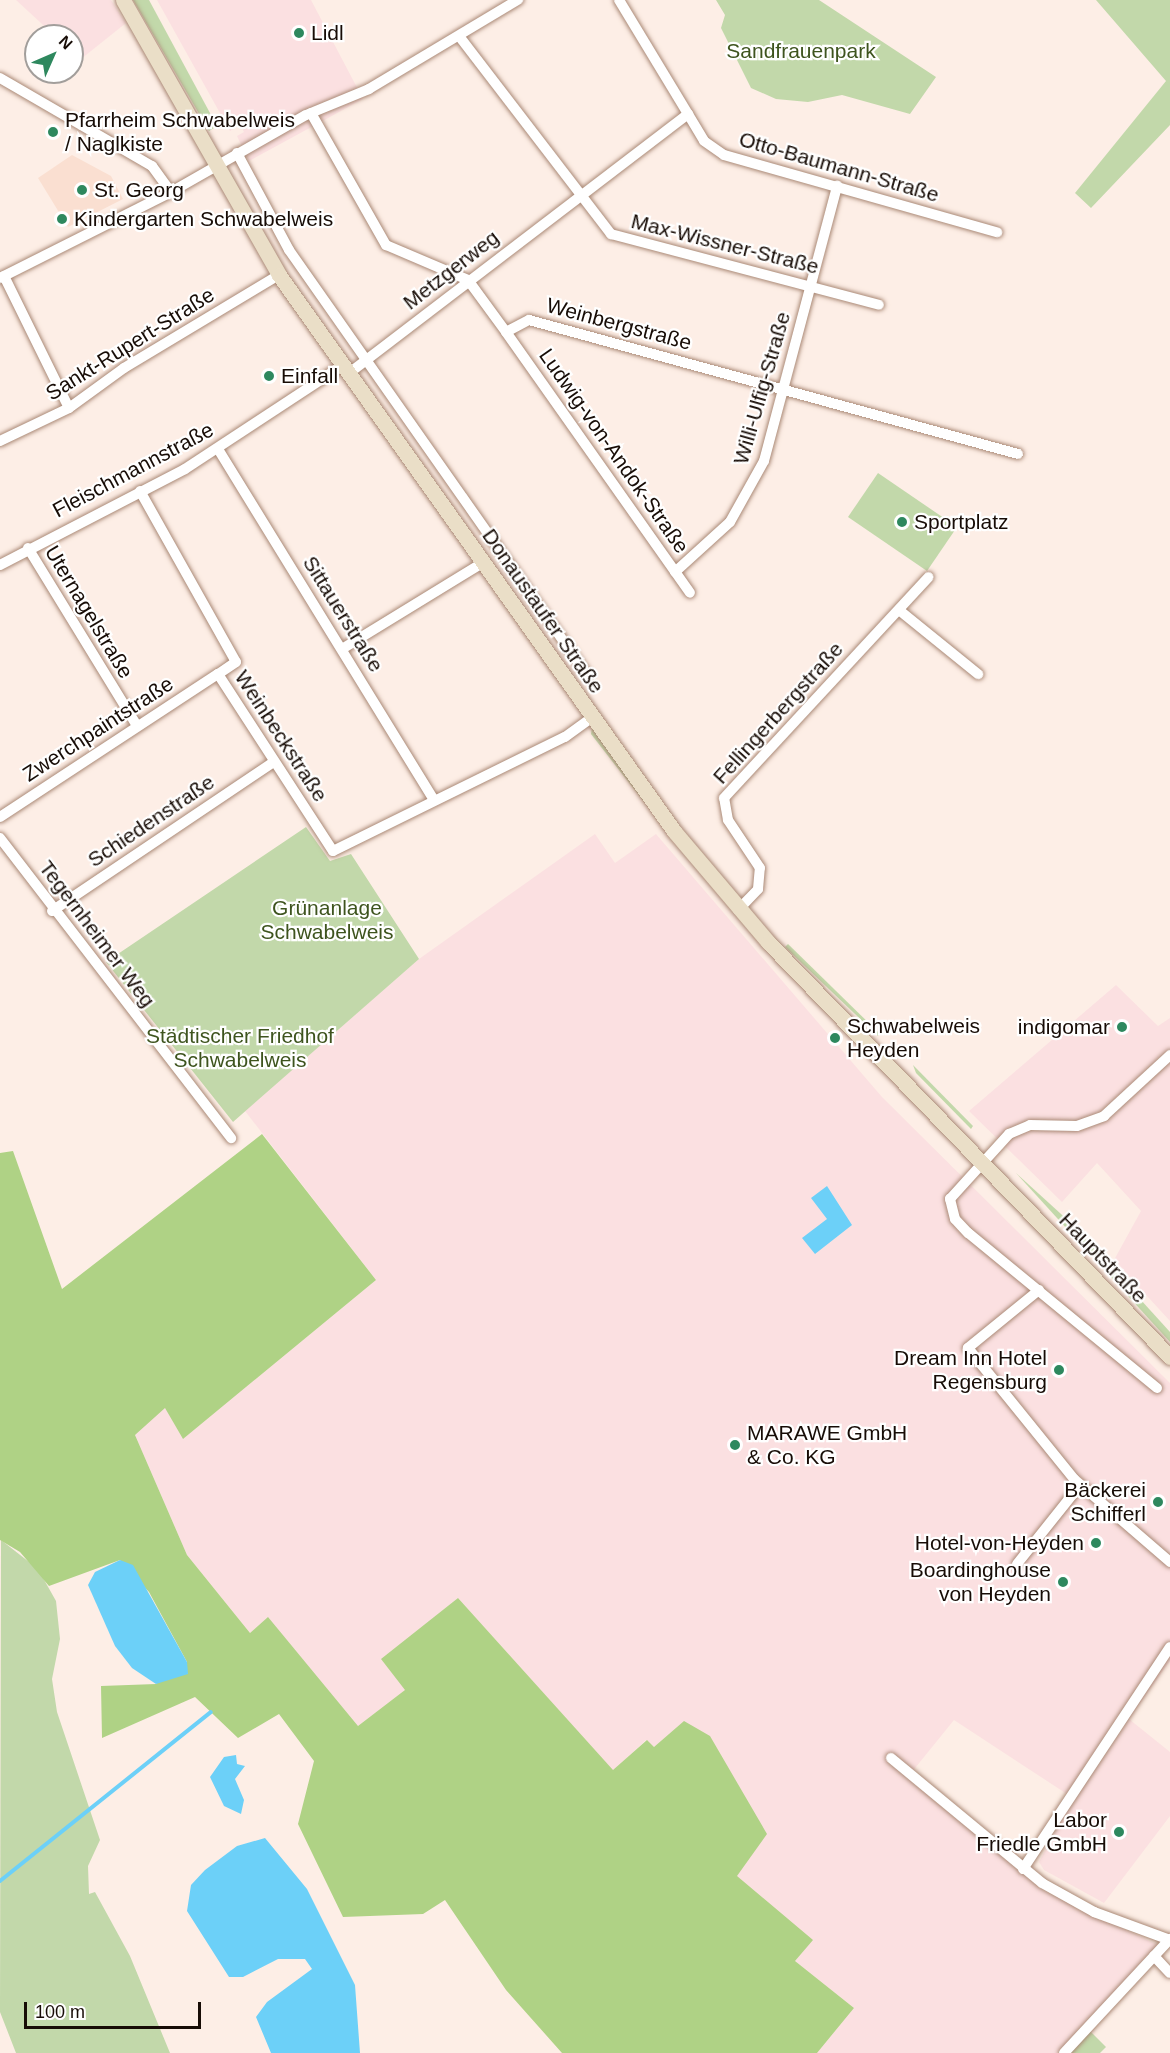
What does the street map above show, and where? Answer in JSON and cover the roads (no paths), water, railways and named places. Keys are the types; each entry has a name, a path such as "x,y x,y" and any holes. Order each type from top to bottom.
{"main road":[{"name":"Donaustaufer Straße","path":"123,0 214,166 279,275 484,562 591,718 738,909 1006,1188"},
{"name":"Hauptstraße","path":"1006,1188 1170,1357"}],"street":[{"path":"69,408 2,277 171,192 311,113 369,88 518,0"},
{"path":"619,0 688,114"},
{"path":"459,36 578,195"},
{"path":"0,78 152,166 171,192"},
{"path":"311,113 386,245 468,280 506,332"},
{"name":"Otto-Baumann-Straße","path":"688,114 704,141 724,155 997,232"},
{"name":"Metzgerweg","path":"345,370 366,362 578,195 688,114"},
{"name":"Donaustaufer Straße","path":"237,153 289,250 366,362 497,539 588,676"},
{"name":"Willi-Ulfig-Straße","path":"675,572 712,540 741,505 764,461 837,186"},
{"name":"Max-Wissner-Straße","path":"578,195 605,228 621,238 879,305"},
{"name":"Sankt-Rupert-Straße","path":"0,441 69,408 124,368 279,275"},
{"name":"Weinbergstraße","path":"506,332 529,320 1018,454"},
{"name":"Ludwig-von-Andok-Straße","path":"506,332 690,593"},
{"name":"Fleischmannstraße","path":"0,565 27,548 140,491 218,448 345,370"},
{"name":"Sittauerstraße","path":"218,448 435,800"},
{"name":"Weinbeckstraße","path":"140,491 236,662 218,674 272,763 333,851 435,800"},
{"name":"Uternagelstraße","path":"27,548 136,726"},
{"path":"342,649 484,562"},
{"name":"Fellingerbergstraße","path":"738,909 758,889 760,868 728,820 724,798 928,577"},
{"path":"899,610 978,674"},
{"name":"Zwerchpaintstraße","path":"0,817 218,674"},
{"path":"435,800 591,718"},
{"name":"Schiedenstraße","path":"52,911 272,763"},
{"name":"Tegernheimer Weg","path":"0,838 52,911 231,1138"},
{"path":"1157,1388 968,1233 950,1209 955,1188 980,1162 1020,1129 1077,1126 1104,1116 1170,1054"},
{"path":"1039,1290 968,1348 1080,1485 1170,1562"},
{"path":"1017,1564 1080,1485"},
{"path":"1023,1869 1170,1647"},
{"path":"891,1758 1023,1869 1094,1912 1170,1940 1064,2053"},
{"path":"1154,1956 1170,1973"}],"water":[{"path":"827,1186 852,1225 815,1254 802,1238 827,1219 811,1198"},
{"path":"120,1560 133,1565 187,1662 188,1674 156,1684 132,1668 115,1646 88,1585 95,1572"},
{"path":"236,1755 237,1764 245,1766 235,1779 244,1800 241,1814 224,1806 210,1777 224,1757"},
{"path":"265,1838 307,1889 355,1985 360,2053 271,2053 256,2017 267,2002 312,1969 305,1959 278,1959 243,1977 229,1977 187,1911 191,1885 205,1870 237,1846"}],"waterway":[{"path":"0,1881 211,1712"}],"place":[{"name":"Lidl","path":"299,33"},
{"name":"Pfarrheim Schwabelweis / Naglkiste","path":"53,132"},
{"name":"St. Georg","path":"82,190"},
{"name":"Kindergarten Schwabelweis","path":"62,219"},
{"name":"Einfall","path":"269,376"},
{"name":"Sportplatz","path":"902,522"},
{"name":"indigomar","path":"1122,1027"},
{"name":"Schwabelweis Heyden","path":"835,1038"},
{"name":"Dream Inn Hotel Regensburg","path":"1059,1370"},
{"name":"MARAWE GmbH & Co. KG","path":"735,1445"},
{"name":"Bäckerei Schifferl","path":"1158,1502"},
{"name":"Hotel-von-Heyden","path":"1096,1543"},
{"name":"Boardinghouse von Heyden","path":"1063,1582"},
{"name":"Labor Friedle GmbH","path":"1119,1832"}],"park label":[{"name":"Sandfrauenpark","path":"801,51"},
{"name":"Grünanlage Schwabelweis","path":"327,920"},
{"name":"Städtischer Friedhof Schwabelweis","path":"240,1048"}]}
